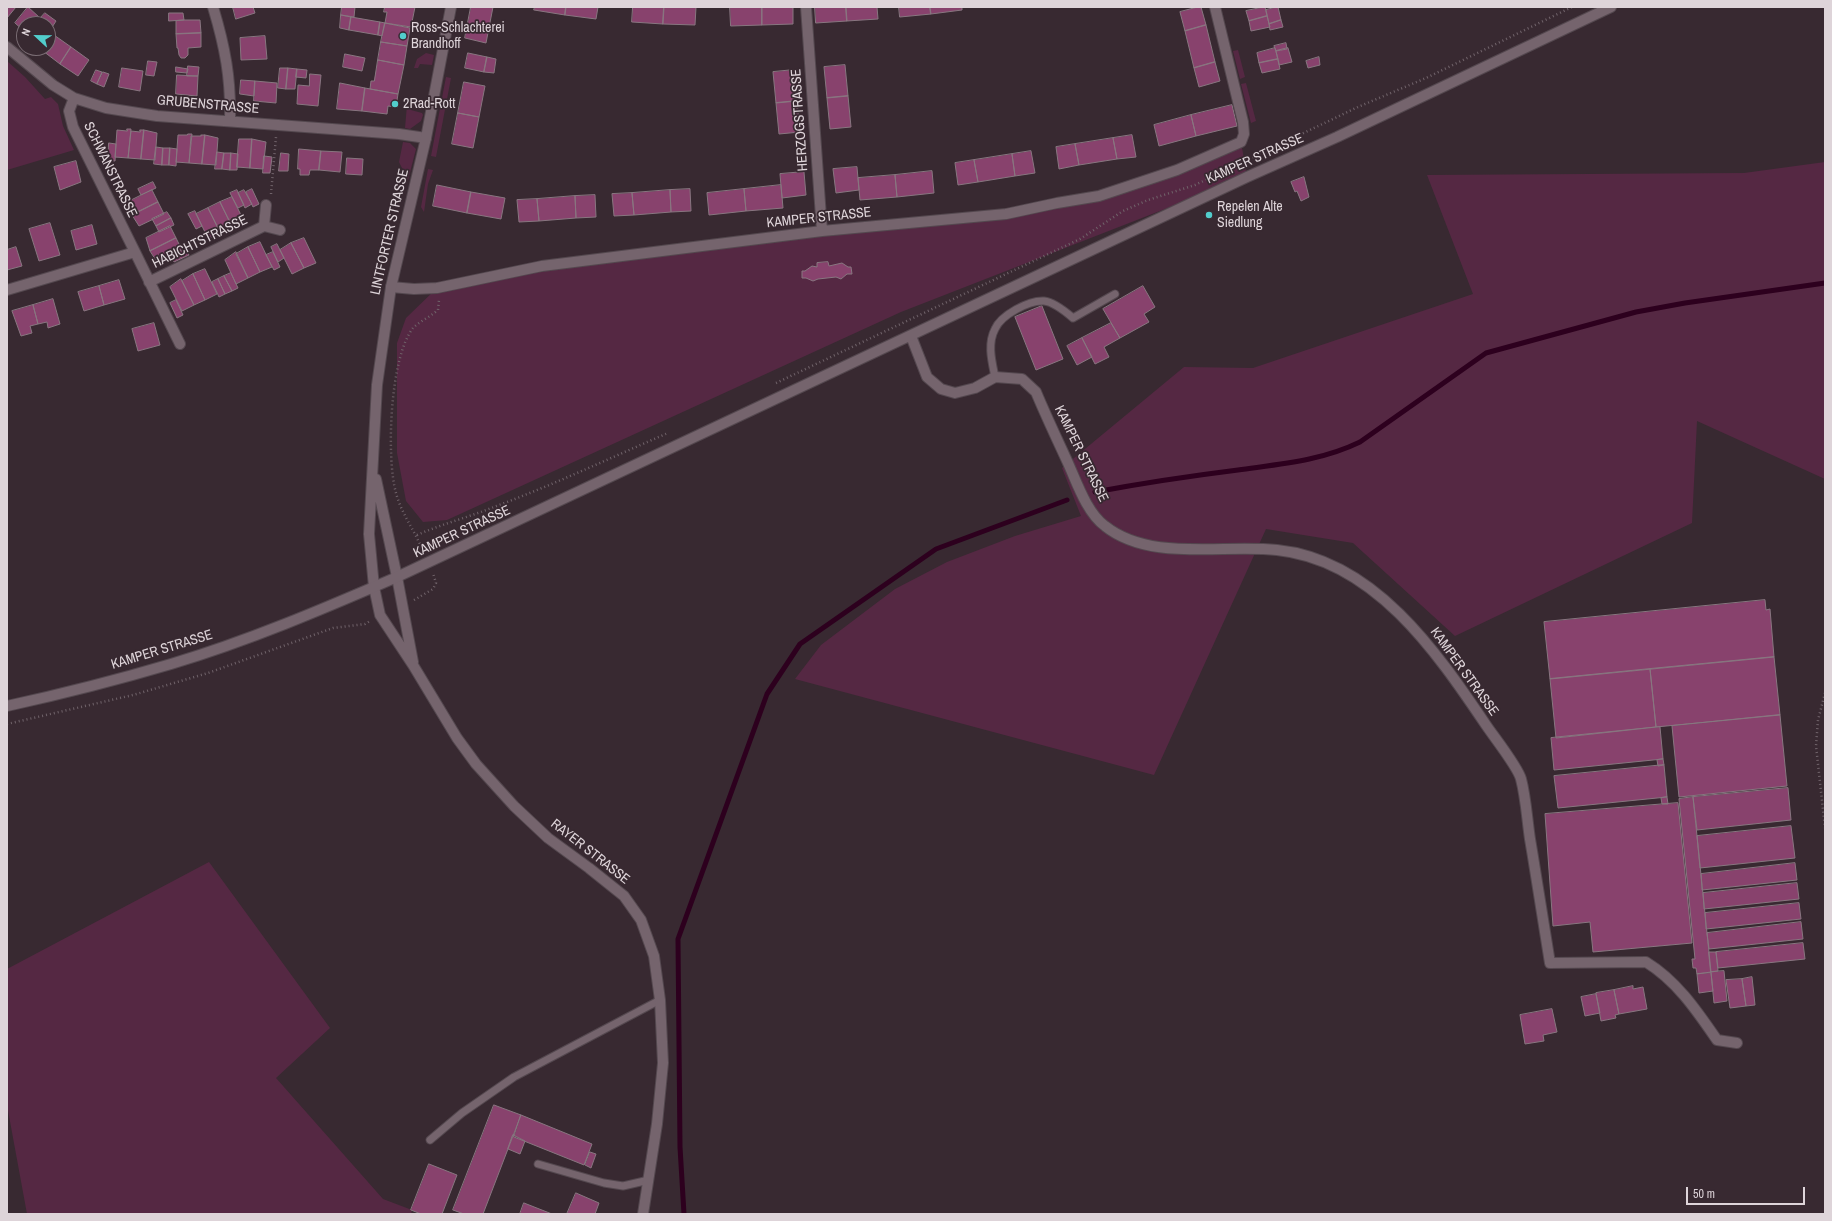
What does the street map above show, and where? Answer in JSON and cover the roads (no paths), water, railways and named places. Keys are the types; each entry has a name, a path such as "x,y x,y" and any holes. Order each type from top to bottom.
{"street":[{"path":"213,7 226,52 230,98 230,120"},
{"name":"LINTFORTER STRASSE","path":"374,587 369,534 377,385 391,287 426,138 451,7"},
{"name":"HERZOGSTRASSE","path":"806,7 822,231"},
{"name":"KAMPER STRASSE","path":"391,287 414,289 437,288 542,266 822,231 1006,214 1056,203 1099,196 1177,170 1241,142 1244,134 1243,122 1215,7"},
{"name":"KAMPER STRASSE","path":"7,706 172,664 268,630 397,577 1247,177 1337,137 1611,7"},
{"name":"GRUBENSTRASSE","path":"7,47 53,85 74,98 106,108 132,113 399,134 426,138"},
{"name":"SCHWANSTRASSE","path":"74,98 69,111 73,127 180,344"},
{"name":"HABICHTSTRASSE","path":"264,226 266,205"},
{"name":"HABICHTSTRASSE","path":"149,282 264,226 280,230"},
{"path":"7,290 135,252"},
{"path":"911,336 927,377 941,389 955,393 975,388 995,377"},
{"name":"KAMPER STRASSE","path":"995,377 1022,379 1036,392 1086,502 1103,525 1121,537 1145,544 1176,548 1276,550 1303,554 1334,566 1352,576 1384,601 1414,629 1445,666 1521,777 1550,963 1646,962 1658,969 1684,994 1717,1040 1737,1043"},
{"name":"LINTFORTER STRASSE","path":"373,466 397,577"},
{"name":"RAYER STRASSE","path":"397,577 413,666"},
{"name":"RAYER STRASSE","path":"374,587 380,615 457,738 476,764 514,806 548,838 624,896 641,920 654,956 660,1000 663,1063 657,1124 643,1214"}],"lane":[{"path":"995,377 990,351 995,328 1008,314 1030,302 1045,301 1062,309 1074,318 1115,294"},
{"path":"430,1140 462,1113 514,1077 660,1000"},
{"path":"538,1164 604,1183 623,1186 649,1180"}],"waterway":[{"path":"1095,492 1166,480 1285,464 1330,454 1360,442 1486,353 1636,312 1685,303 1825,283"},
{"path":"684,1214 680,1147 678,939 767,694 800,644 936,549 1067,500"}],"place":[{"name":"Ross-Schlachterei Brandhoff","path":"403,36"},
{"name":"2Rad-Rott","path":"395,104"},
{"name":"Repelen Alte Siedlung","path":"1209,215"}]}
